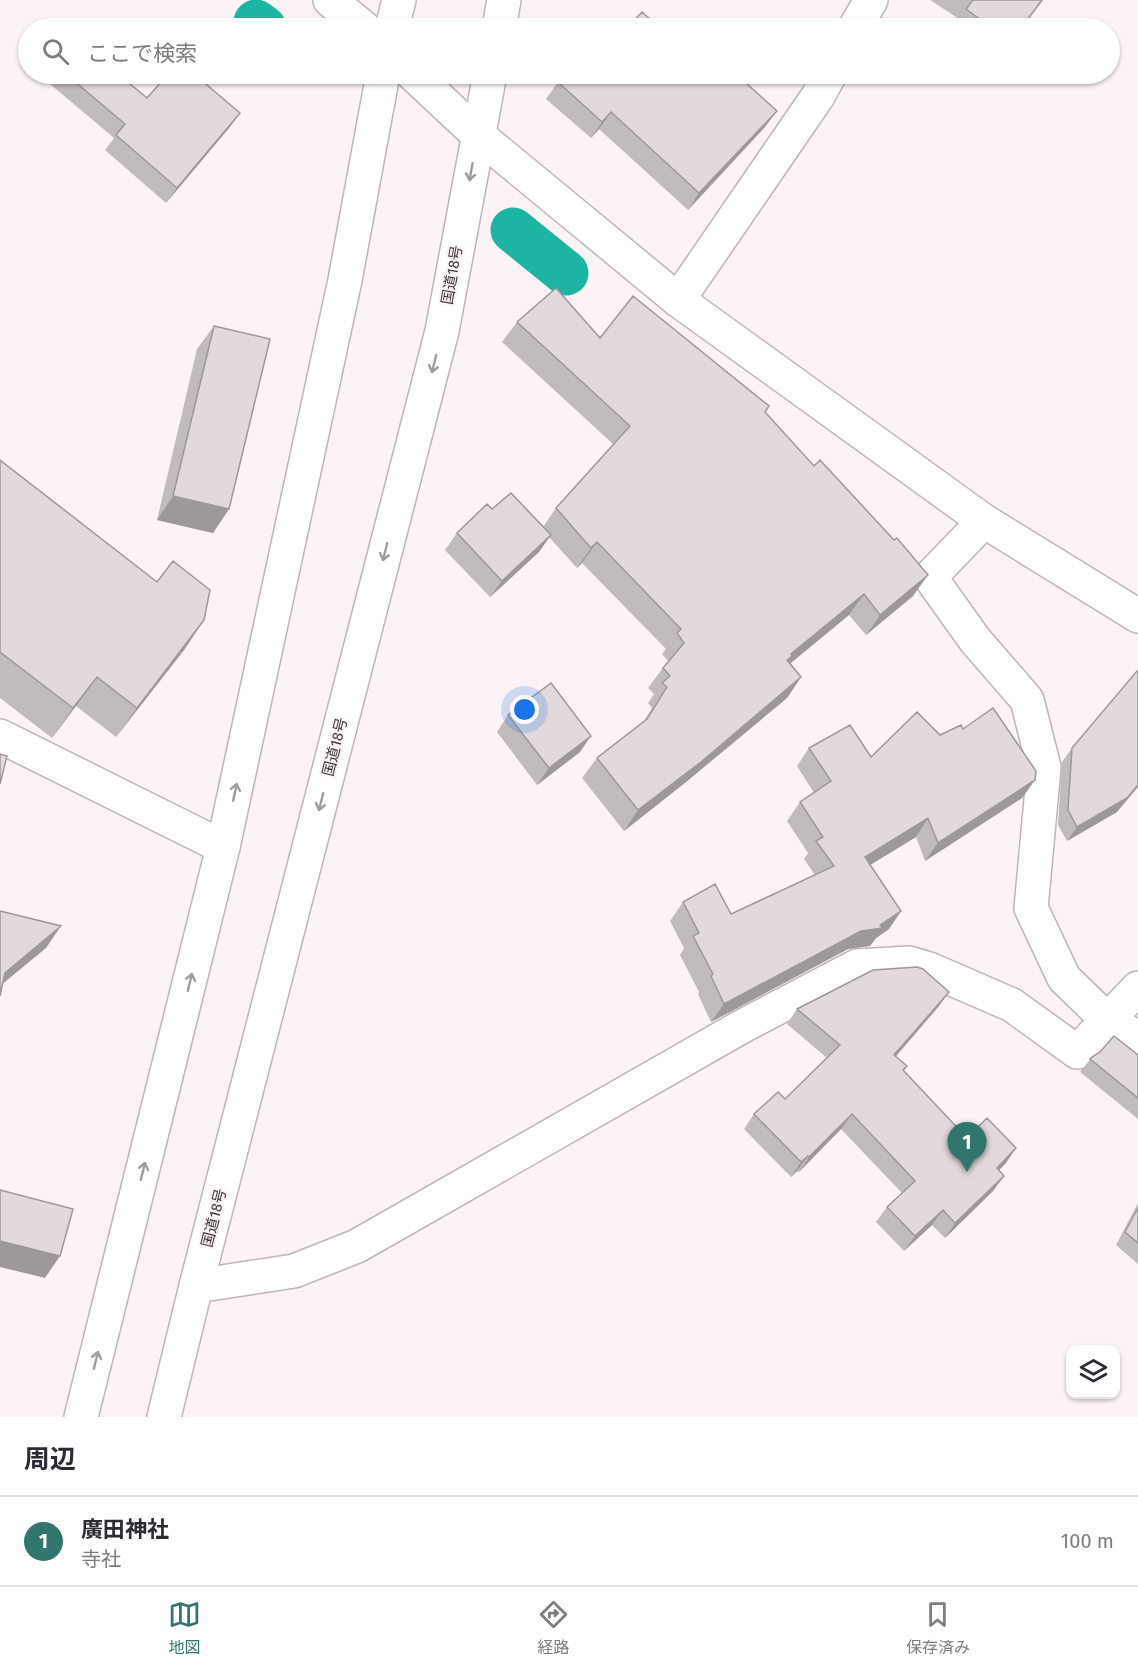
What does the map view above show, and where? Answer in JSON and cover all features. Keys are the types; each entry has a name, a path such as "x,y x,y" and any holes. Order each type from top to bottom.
{"main road":[{"path":"330,0 351,18"},
{"path":"394,18 399,0"},
{"path":"501,18 504,0"},
{"path":"861,18 871,0"},
{"path":"81,1417 223,847 345,280 382,84"},
{"path":"424,84 478,135 678,300 984,521 1138,616"},
{"name":"国道18号","path":"164,1417 442,331 488,84"},
{"path":"678,300 825,84"},
{"path":"984,521 930,577 975,640 1027,700 1044,767 1031,908 1064,978 1106,1019 1138,1038"},
{"path":"0,736 223,847"},
{"path":"196,1286 294,1271 357,1246 741,1027 857,966 909,963 929,969 1012,1005 1077,1052 1138,987"}],"building":[{"path":"973,0 1042,0 1028,18 978,18 966,9"},
{"path":"642,12 649,18 636,18"},
{"path":"78,84 130,84 147,98 159,84 206,84 240,113 177,188 116,135 125,124"},
{"path":"560,84 747,84 777,111 699,193 611,112 602,122"},
{"path":"556,288 600,338 633,296 769,406 765,412 814,466 820,460 894,540 897,538 928,575 880,615 864,594 791,654 792,656 787,660 801,677 701,762 638,810 597,758 647,719 667,687 662,683 670,676 663,668 684,643 677,633 681,629 597,542 591,548 556,508 630,426 517,322"},
{"path":"214,326 270,339 229,509 173,496"},
{"path":"0,460 157,582 173,561 210,590 204,620 137,708 97,677 73,708 0,652"},
{"path":"511,493 551,535 502,581 457,533 487,504 492,509"},
{"path":"1137,671 1138,785 1127,798 1077,827 1068,810 1072,748"},
{"path":"551,683 591,736 549,768 508,715"},
{"path":"993,708 1036,771 1035,780 938,843 928,818 865,857 901,911 880,925 883,928 861,931 724,1004 711,976 713,974 693,936 699,933 683,902 715,884 731,914 834,866 816,841 823,837 800,802 831,781 809,748 850,725 871,757 917,712 940,735 961,725 963,729"},
{"path":"0,754 7,756 0,784"},
{"path":"0,911 61,926 5,973 0,996"},
{"path":"917,967 923,969 949,992 894,1055 907,1066 903,1070 967,1138 987,1118 1016,1148 997,1168 1004,1176 955,1223 943,1210 915,1236 887,1207 915,1181 852,1114 809,1157 801,1162 754,1114 778,1092 785,1099 840,1045 797,1009 873,970"},
{"path":"1114,1036 1138,1055 1138,1098 1090,1059 1100,1052"},
{"path":"0,1190 73,1209 60,1256 0,1241"},
{"path":"1138,1208 1138,1243 1125,1232"}],"waterway":[{"path":"513,230 566,273"}],"place":[{"name":"廣田神社","path":"967,1172"}]}
